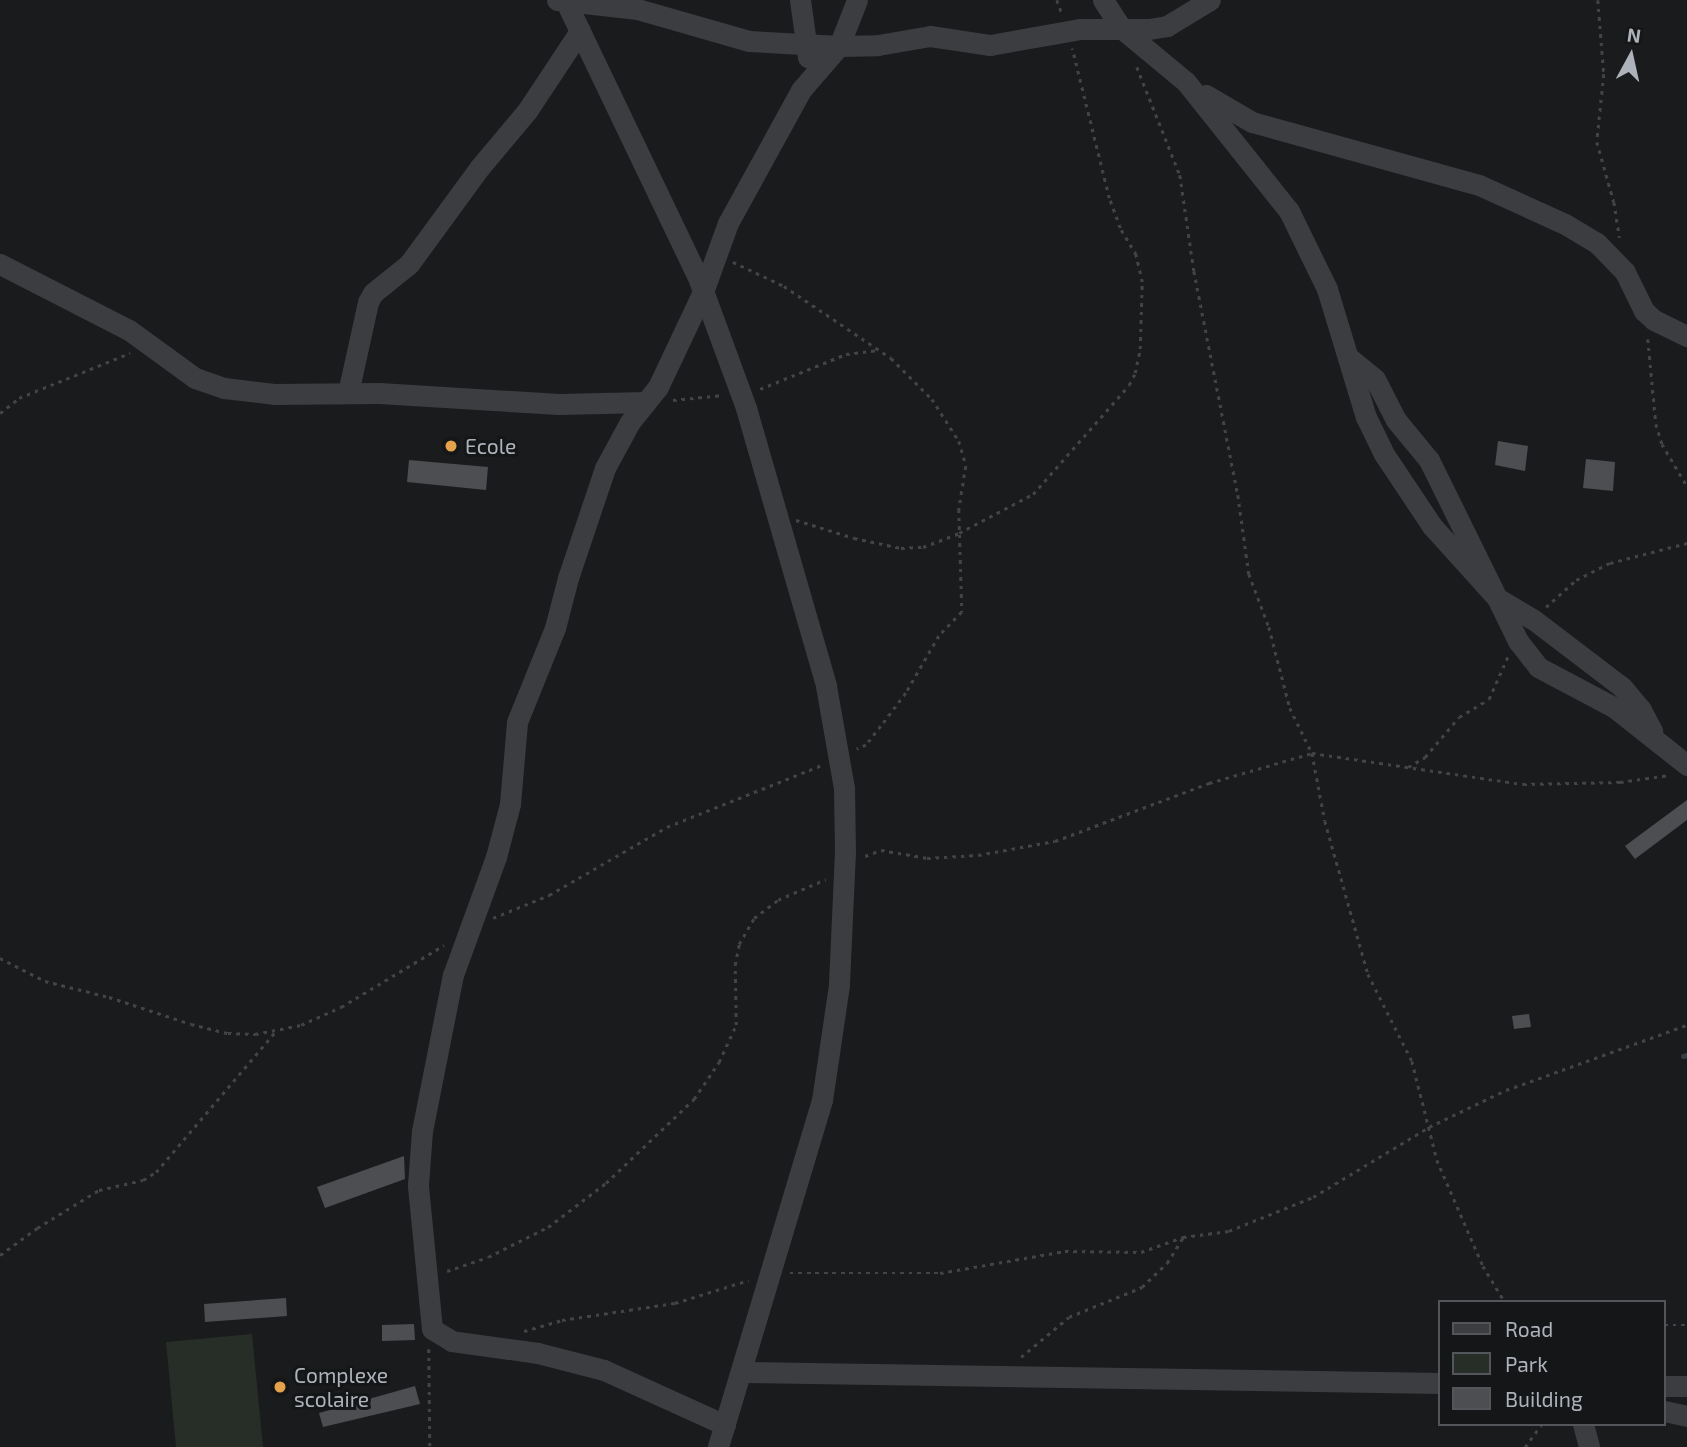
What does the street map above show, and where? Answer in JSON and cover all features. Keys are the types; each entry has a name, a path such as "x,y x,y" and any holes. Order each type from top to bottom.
{"street":[{"path":"800,0 808,44 808,81"},
{"path":"725,1425 604,1370 538,1353 452,1341 432,1329 418,1185 422,1131 453,975 470,931 510,804 517,722 555,628 568,578 605,468 630,422 658,387 703,292 728,223 808,81 839,46 857,0"},
{"path":"1103,0 1121,28 1186,82 1252,122 1479,185 1565,224 1597,243 1625,272 1644,311 1654,320 1687,336"},
{"path":"563,1 626,4 749,41 839,46 878,45 930,36 990,45 1068,32 1149,29 1167,26 1210,0"},
{"path":"563,1 580,31 703,292 740,394 826,686 844,788 845,871 839,985 831,1050 803,1171 719,1447"},
{"path":"348,393 368,302 373,293 409,264 480,167 527,111 580,31"},
{"path":"1186,82 1289,211 1327,289 1366,417 1384,454 1432,526 1497,598 1534,620 1622,687 1641,710 1655,738 1680,770"},
{"path":"0,264 152,344 195,378 224,388 274,394 417,394 559,404 646,402"},
{"path":"1347,356 1375,379 1396,420 1429,460 1518,641 1538,667 1615,708 1655,738"},
{"path":"741,1372 1438,1383"},
{"path":"1666,1386 1687,1386"},
{"path":"1666,1411 1687,1416"},
{"path":"1584,1426 1589,1447"}],"path":[{"path":"776,513 854,538 901,548 923,547 959,533 1033,494 1118,400 1135,373 1143,305 1142,282 1136,255 1120,228 1109,198 1068,32 1057,0"},
{"path":"1598,0 1604,74 1597,142 1614,202 1625,272"},
{"path":"1136,65 1180,175 1194,271 1235,482 1249,574 1269,627 1290,708 1312,752 1325,821 1368,974 1388,1017 1407,1046 1437,1160 1483,1266 1504,1300"},
{"path":"0,958 45,981 109,997 191,1024 228,1033 276,1031 341,1007 391,974 515,906 548,895 667,827 723,802 795,778 866,745 906,693 939,636 962,612 959,509 966,466 960,441 932,399 880,350 784,286 736,265 718,251"},
{"path":"1644,311 1656,424 1662,444 1687,485"},
{"path":"0,413 19,398 152,344"},
{"path":"646,402 740,394 846,354 880,350"},
{"path":"426,1278 488,1257 548,1227 606,1183 694,1099 719,1062 736,1025 735,965 739,944 754,918 778,900 845,871 870,852 881,850 927,858 978,855 1055,841 1209,783 1312,752 1523,784 1620,782 1680,770"},
{"path":"523,1332 562,1320 675,1303 771,1273 940,1273 1065,1251 1141,1252 1183,1237 1229,1231 1313,1196 1429,1127 1506,1090 1687,1025"},
{"path":"0,1255 37,1228 99,1190 143,1180 156,1172 276,1031"},
{"path":"1003,1378 1050,1330 1069,1317 1142,1287 1167,1263 1183,1237"},
{"path":"1666,1325 1687,1325"},
{"path":"430,1447 432,1413 428,1357 432,1329"},
{"path":"1525,1447 1541,1426"}],"green space":[{"path":"252,1334 263,1447 176,1447 166,1342"}],"building":[{"path":"1498,441 1528,446 1525,471 1495,465"},
{"path":"1586,459 1615,462 1613,491 1583,488"},
{"path":"409,460 488,467 486,490 407,482"},
{"path":"1687,800 1687,820 1635,859 1625,846"},
{"path":"1529,1014 1531,1027 1514,1029 1512,1016"},
{"path":"404,1156 405,1179 325,1208 317,1187"},
{"path":"286,1298 287,1316 205,1322 204,1304"},
{"path":"414,1324 415,1340 382,1341 382,1325"},
{"path":"415,1386 420,1404 323,1427 319,1413"}],"waterway":[{"path":"1683,1056 1687,1055"}],"place":[{"name":"Ecole","path":"451,446"},
{"name":"Complexe scolaire","path":"280,1387"}]}
